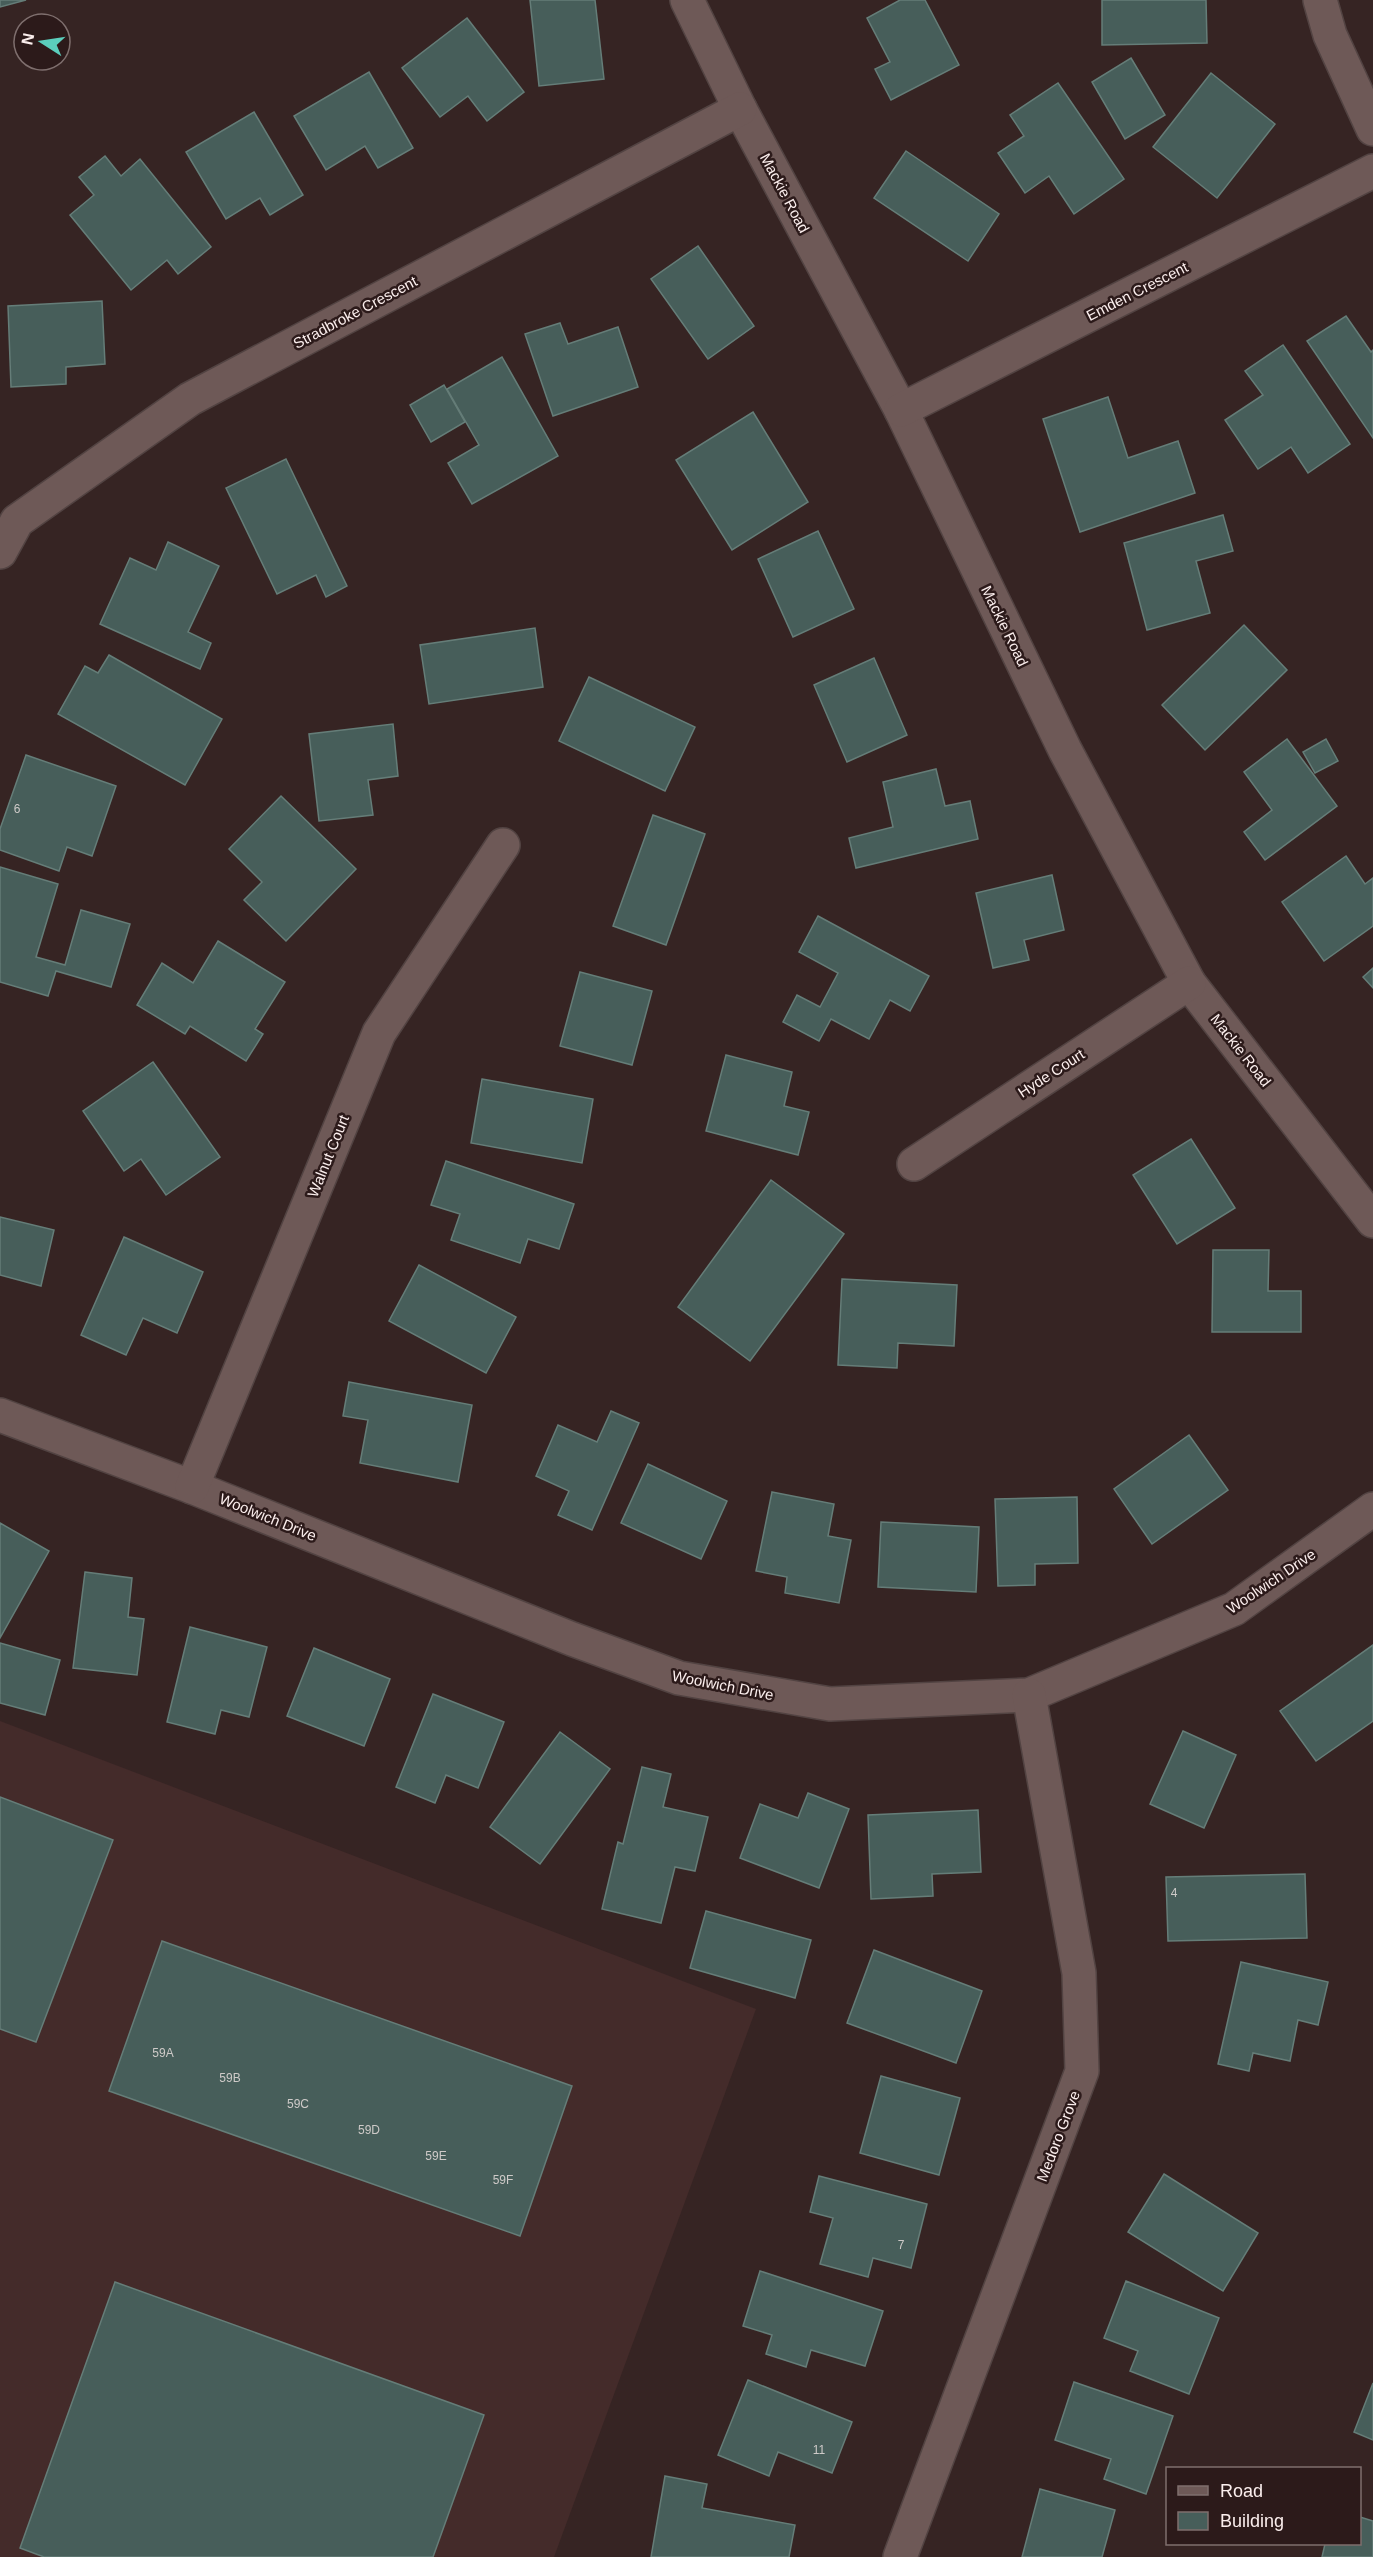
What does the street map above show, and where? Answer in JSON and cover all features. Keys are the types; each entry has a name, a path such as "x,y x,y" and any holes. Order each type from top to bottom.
{"street":[{"name":"Mackie Road","path":"687,0 740,109 901,410 1065,750 1189,983 1373,1221"},
{"path":"1320,0 1330,35 1373,129"},
{"name":"Stradbroke Crescent","path":"0,552 8,515 190,399 740,109"},
{"name":"Emden Crescent","path":"901,410 1373,171"},
{"name":"Walnut Court","path":"192,1487 379,1033 503,845"},
{"name":"Hyde Court","path":"914,1164 1189,983"},
{"name":"Woolwich Drive","path":"0,1415 192,1487 572,1640 678,1678 830,1704 1029,1695 1234,1609 1373,1509"},
{"name":"Medoro Grove","path":"900,2557 1082,2071 1079,1973 1029,1695"}],"shaded area":[{"path":"0,1721 756,2009 554,2557 0,2557"}],"building":[{"path":"0,0 26,0 0,7"},
{"path":"530,0 595,0 604,79 539,86"},
{"path":"900,0 925,0 959,65 891,100 875,69 890,62 867,18"},
{"path":"1102,0 1206,0 1207,43 1102,45"},
{"path":"467,18 524,92 487,121 468,96 440,117 402,68"},
{"path":"1131,58 1165,115 1125,139 1092,82"},
{"path":"369,72 413,148 378,168 365,146 326,170 294,116"},
{"path":"1211,73 1275,124 1217,198 1153,147"},
{"path":"1058,83 1124,179 1074,214 1049,176 1025,193 998,153 1024,136 1010,115"},
{"path":"254,112 303,195 270,215 260,198 226,219 186,152"},
{"path":"906,151 999,214 968,261 874,198"},
{"path":"105,156 121,176 140,159 211,247 178,274 167,260 131,290 70,215 94,195 79,177"},
{"path":"698,246 754,326 708,359 651,279"},
{"path":"102,301 105,364 66,367 66,384 11,387 8,306"},
{"path":"1346,316 1371,352 1373,350 1373,438 1307,341"},
{"path":"560,323 568,344 618,327 638,387 553,416 525,334"},
{"path":"1283,345 1350,444 1308,473 1291,447 1258,469 1225,420 1263,395 1245,371"},
{"path":"502,357 558,456 472,504 448,463 479,445 447,389"},
{"path":"444,385 465,422 431,442 410,405"},
{"path":"1108,397 1128,458 1178,441 1195,493 1080,532 1043,419"},
{"path":"753,412 808,502 732,550 676,460"},
{"path":"286,459 347,586 326,597 316,575 277,594 226,488"},
{"path":"1223,515 1233,551 1196,561 1210,613 1147,630 1124,543"},
{"path":"818,531 854,609 793,637 758,559"},
{"path":"168,542 219,566 188,632 211,643 200,669 100,624 130,558 156,570"},
{"path":"1244,625 1287,670 1205,750 1162,705"},
{"path":"535,628 543,687 429,704 420,645"},
{"path":"109,655 222,719 185,785 58,714 85,666 98,673"},
{"path":"874,658 907,735 847,762 814,685"},
{"path":"589,677 695,727 665,791 559,741"},
{"path":"393,724 398,776 368,780 373,815 319,821 309,734"},
{"path":"1287,739 1337,806 1265,860 1244,832 1272,810 1244,772"},
{"path":"1326,739 1338,761 1315,773 1303,752"},
{"path":"26,755 116,786 92,856 67,847 59,871 0,850 0,829"},
{"path":"936,769 945,806 970,801 978,839 856,868 849,838 893,827 883,782"},
{"path":"281,796 356,869 286,941 244,900 262,882 229,849"},
{"path":"653,815 705,834 666,945 613,926"},
{"path":"1346,856 1365,884 1373,878 1373,926 1324,961 1282,902"},
{"path":"0,867 58,884 36,957 65,965 81,910 130,924 111,987 56,971 48,996 0,982"},
{"path":"1052,875 1064,930 1024,940 1029,960 993,968 976,893"},
{"path":"818,916 929,976 910,1011 890,1000 869,1039 831,1019 819,1041 783,1022 797,995 820,1007 838,973 799,952"},
{"path":"218,941 285,982 255,1029 263,1034 246,1061 190,1026 185,1034 137,1005 162,963 193,983"},
{"path":"1373,968 1373,988 1363,977"},
{"path":"580,972 652,991 632,1065 560,1046"},
{"path":"726,1055 792,1072 784,1106 809,1112 798,1155 706,1131"},
{"path":"153,1062 220,1157 166,1195 141,1159 124,1171 83,1111"},
{"path":"482,1079 593,1099 582,1163 471,1143"},
{"path":"1191,1139 1235,1208 1177,1244 1133,1175"},
{"path":"446,1161 574,1204 559,1249 528,1239 520,1263 451,1240 460,1214 431,1205"},
{"path":"771,1180 844,1234 750,1361 678,1307"},
{"path":"0,1217 54,1230 41,1286 0,1275"},
{"path":"124,1237 203,1272 177,1333 143,1318 126,1355 81,1335"},
{"path":"1213,1250 1269,1250 1268,1291 1301,1291 1301,1332 1212,1332"},
{"path":"419,1265 516,1317 486,1373 389,1321"},
{"path":"842,1279 957,1285 954,1346 898,1343 897,1368 838,1365"},
{"path":"349,1382 472,1405 458,1482 360,1463 368,1420 343,1416"},
{"path":"611,1411 639,1423 592,1530 558,1515 569,1491 536,1476 558,1425 597,1442"},
{"path":"1189,1435 1228,1490 1152,1544 1114,1489"},
{"path":"648,1464 727,1501 701,1559 621,1523"},
{"path":"772,1492 834,1504 828,1536 851,1540 839,1603 785,1593 787,1577 756,1571"},
{"path":"1077,1497 1078,1563 1035,1564 1035,1585 998,1586 995,1499"},
{"path":"881,1522 979,1527 976,1592 878,1587"},
{"path":"0,1523 49,1551 0,1638"},
{"path":"85,1572 132,1578 128,1617 144,1619 137,1675 73,1668"},
{"path":"190,1627 267,1647 249,1717 221,1710 215,1734 167,1722"},
{"path":"0,1643 60,1660 45,1715 0,1703"},
{"path":"1373,1645 1373,1721 1316,1761 1280,1711"},
{"path":"314,1648 390,1679 364,1746 287,1716"},
{"path":"433,1694 504,1722 478,1788 446,1775 435,1803 396,1787"},
{"path":"1183,1731 1236,1755 1204,1828 1150,1804"},
{"path":"560,1732 610,1769 540,1864 490,1827"},
{"path":"642,1767 671,1774 663,1807 708,1817 695,1871 675,1867 661,1923 602,1909 618,1842 623,1844"},
{"path":"808,1793 849,1809 819,1888 740,1858 760,1804 798,1818"},
{"path":"0,1797 113,1840 36,2042 0,2029"},
{"path":"978,1810 981,1872 932,1874 933,1896 871,1899 868,1815"},
{"path":"1305,1874 1307,1938 1168,1941 1166,1877"},
{"path":"706,1911 811,1940 795,1998 690,1968"},
{"path":"162,1941 572,2086 520,2236 109,2091"},
{"path":"874,1950 982,1991 956,2063 847,2023"},
{"path":"1241,1962 1328,1982 1318,2025 1298,2020 1290,2061 1253,2053 1249,2071 1218,2064"},
{"path":"881,2076 960,2098 939,2175 860,2153"},
{"path":"1164,2174 1258,2233 1223,2291 1128,2232"},
{"path":"819,2176 927,2204 911,2268 873,2258 868,2277 820,2264 833,2218 810,2212"},
{"path":"760,2271 883,2311 865,2366 811,2350 806,2367 766,2354 772,2335 743,2326"},
{"path":"1126,2281 1219,2318 1189,2394 1130,2371 1138,2351 1104,2338"},
{"path":"115,2282 484,2415 433,2557 44,2557 20,2548"},
{"path":"748,2380 852,2422 832,2473 778,2452 769,2476 718,2455"},
{"path":"1074,2382 1173,2416 1146,2494 1104,2479 1111,2459 1055,2440"},
{"path":"1373,2383 1373,2440 1354,2432"},
{"path":"665,2476 707,2484 702,2508 795,2525 789,2557 651,2557"},
{"path":"1040,2489 1115,2510 1102,2557 1022,2557"},
{"path":"1361,2517 1373,2521 1373,2557 1322,2557 1325,2545 1361,2545"}]}
